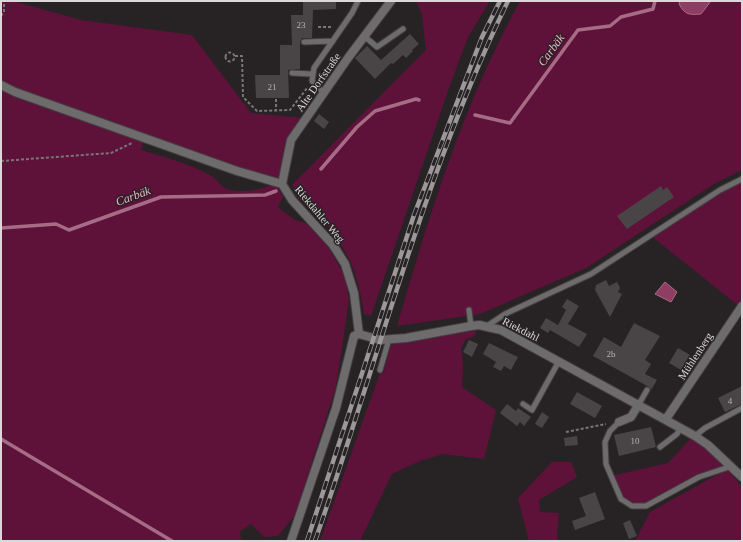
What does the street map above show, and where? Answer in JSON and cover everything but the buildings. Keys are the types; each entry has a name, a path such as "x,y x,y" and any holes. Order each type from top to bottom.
{"street":[{"name":"Alte Dorfstraße","path":"282,184 291,140 364,36 391,1"},
{"name":"Riekdahler Weg","path":"1,85 15,92 237,171 282,184 292,200 333,245 345,264 354,293 358,334"},
{"name":"Mühlenberg","path":"666,419 742,306"},
{"name":"Riekdahl","path":"358,334 380,340 406,338 471,326 488,326 501,330 639,404 695,436 732,466 742,477"},
{"path":"291,541 336,408 354,336 358,334"},
{"path":"619,422 631,417 639,404"}],"lane":[{"path":"324,93 312,81 311,74 358,1"},
{"path":"364,36 377,47 403,29"},
{"path":"304,42 333,41"},
{"path":"292,73 311,74"},
{"path":"488,326 505,314 591,274 720,190 742,179"},
{"path":"469,310 471,326"},
{"path":"380,370 389,339"},
{"path":"523,404 532,410 559,361"},
{"path":"639,404 647,390"},
{"path":"695,436 705,428 742,408"},
{"path":"619,422 610,431 604,442 606,464 621,499 632,506 646,506 699,477 732,466"},
{"path":"660,447 677,434 681,428"}],"path":[{"path":"1,16 4,12 4,1"},
{"path":"318,27 342,27"},
{"path":"235,56 232,61 227,60 226,57 228,52 232,52 235,56 242,56 243,97 257,111 290,110 312,81"},
{"path":"276,99 276,110"},
{"path":"1,161 111,153 144,138"},
{"path":"566,432 619,422"}],"shaded area":[{"path":"1,1 13,1 81,20 192,35 251,113 302,118 282,184 144,138 141,150 178,161 205,172 226,189 249,191 271,185 278,188 283,197 278,206 280,209 295,220 306,223 327,245 345,276 349,301 336,387 295,515 278,536 264,537 251,524 240,531 241,541 1,541"},
{"path":"416,1 490,1 468,37 371,316 364,314 355,272 345,251 320,217 300,199 292,185 426,50 422,15"},
{"path":"520,1 742,1 742,170 714,184 586,268 480,314 397,326 435,201 465,119 500,40"},
{"path":"680,1 711,1 701,14 688,14 679,4"},
{"path":"742,179 742,306 740,307 650,235"},
{"path":"665,282 677,292 671,302 655,294"},
{"path":"465,331 476,331 475,336 466,339 461,348 463,365 462,387 496,410 484,459 443,454 420,461 392,474 360,541 320,541 380,373 384,372 390,345"},
{"path":"694,435 732,466 699,477 646,506 632,506 621,499 611,476 668,463"},
{"path":"552,462 571,462 577,477 539,500 540,512 559,513 557,535 558,541 529,541 518,498"},
{"path":"727,469 742,487 742,541 635,541 650,512"}],"waterway":[{"name":"Carbäk","path":"475,115 510,123 578,30 610,26 621,17 653,9 655,1"},
{"name":"Carbäk","path":"321,169 357,127 375,111 416,99 419,100"},
{"name":"Carbäk","path":"1,228 56,224 69,230 161,197 265,195 276,191"},
{"path":"1,439 172,541"}],"railway":[{"path":"307,541 414,215 482,37 500,1"},
{"path":"315,541 427,200 451,133 478,66 508,1"}]}
